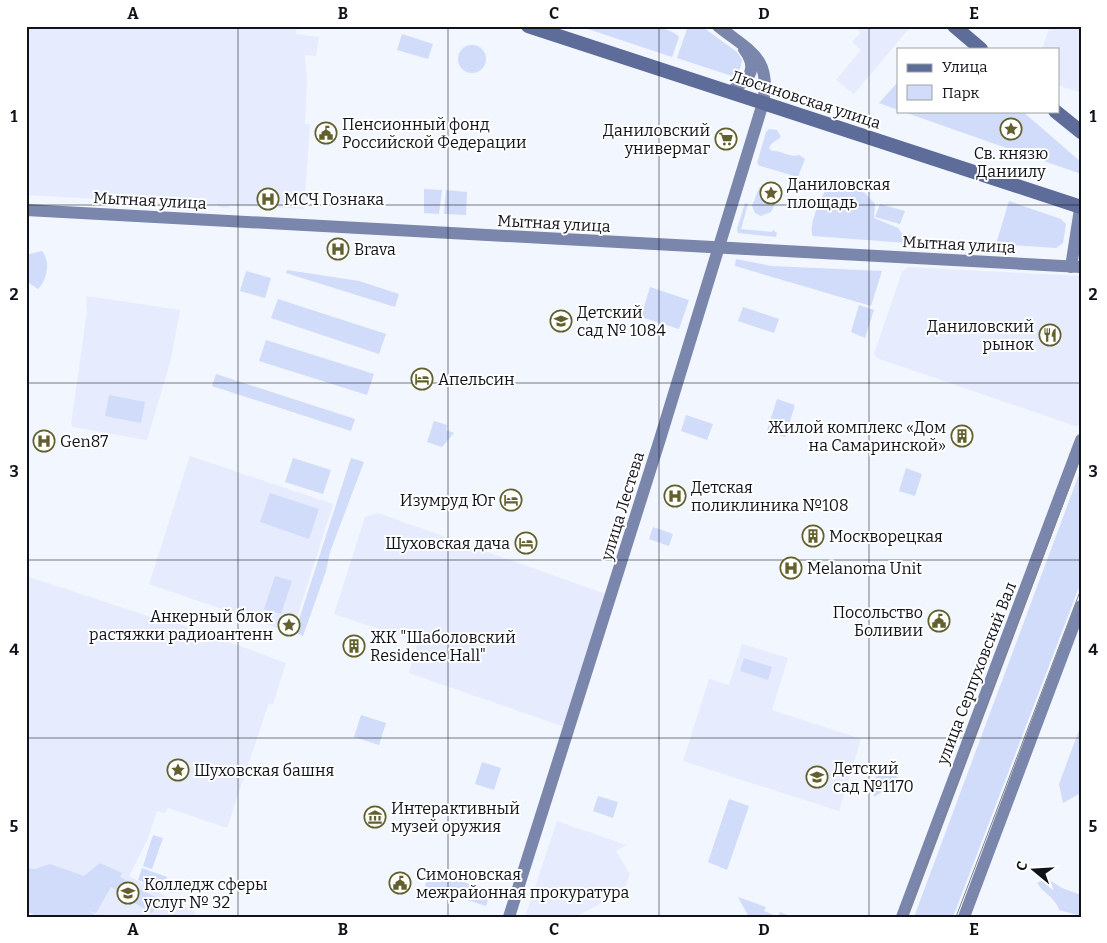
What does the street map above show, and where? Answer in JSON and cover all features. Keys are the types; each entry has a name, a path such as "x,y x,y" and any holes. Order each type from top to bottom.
{"main road":[{"name":"Люсиновская улица","path":"528,26 1079,207"},
{"name":"улица Лестева","path":"509,917 611,597 762,103 765,76 762,64 757,56 718,26"},
{"path":"954,26 980,48"},
{"path":"730,92 745,82 752,66 741,45"},
{"path":"1056,112 1081,132"},
{"path":"1076,267 1079,207"},
{"name":"Мытная улица","path":"26,210 1076,267"},
{"name":"улица Серпуховский Вал","path":"902,917 1081,440"},
{"path":"964,917 1081,606"}],"shaded area":[{"path":"26,26 297,26 296,34 319,37 316,56 305,55 307,81 305,124 310,124 304,209 230,205 228,208 218,207 218,205 130,199 116,195 115,200 26,195"},
{"path":"857,26 911,26 854,94 836,80 861,50 852,42 860,33"},
{"path":"1050,26 1081,26 1081,93 1060,86 1060,48 1042,48"},
{"path":"908,267 1081,276 1081,425 1075,426 877,358 874,354 902,272"},
{"path":"86,296 180,310 171,359 147,440 73,427 71,424 87,311"},
{"path":"190,456 333,504 292,633 149,584"},
{"path":"378,513 603,593 605,596 565,727 409,673 418,642 334,614 365,517"},
{"path":"26,576 166,622 168,620 286,663 273,704 269,703 268,705 227,828 168,808 165,813 157,811 148,838 129,876 195,912 193,917 38,917 26,911"},
{"path":"742,644 788,658 772,710 861,739 839,811 683,761 709,679 729,685"},
{"path":"557,821 626,845 616,851 630,874 624,891 575,917 525,917"}],"green space":[{"path":"579,26 647,26 671,31 679,37 672,57"},
{"path":"688,26 701,26 737,52 742,60 739,73 735,77 677,58"},
{"path":"402,34 433,44 428,59 397,50"},
{"path":"472,45 482,49 486,59 482,69 472,73 462,69 458,59 462,49"},
{"path":"897,83 897,110 879,103"},
{"path":"904,112 1023,112 1081,162 1081,174"},
{"path":"769,129 777,130 781,137 771,144 769,148 772,151 792,156 799,155 805,159 798,177 760,166 757,163 766,132"},
{"path":"834,182 865,193 875,204 874,218 898,228 904,236 914,235 915,240 907,243 813,236 812,224 821,198"},
{"path":"769,185 776,192 777,199 771,212 761,216 755,213 752,206 759,188"},
{"path":"424,189 442,190 439,214 424,213"},
{"path":"446,190 467,192 466,215 444,214"},
{"path":"1009,201 1061,219 1066,224 1063,243 1056,248 996,244"},
{"path":"745,203 748,204 741,229 772,232 773,230 777,233 776,237 738,233 737,229"},
{"path":"880,204 905,211 900,224 875,217"},
{"path":"42,251 45,255 47,271 44,281 38,289 26,281 26,255"},
{"path":"736,259 771,266 882,271 871,306 735,266"},
{"path":"287,270 359,281 399,294 395,307 286,273"},
{"path":"246,271 271,278 265,298 240,291"},
{"path":"650,287 689,300 679,329 641,317"},
{"path":"278,299 386,334 379,354 271,318"},
{"path":"859,305 874,310 865,338 851,332"},
{"path":"743,307 779,319 774,333 738,321"},
{"path":"266,340 374,374 367,395 259,361"},
{"path":"216,374 355,419 351,431 212,386"},
{"path":"109,395 145,402 141,423 105,416"},
{"path":"777,399 795,405 785,437 767,431"},
{"path":"686,415 713,424 707,440 681,431"},
{"path":"434,421 447,425 446,430 454,433 442,447 427,442"},
{"path":"293,458 331,470 323,494 285,482"},
{"path":"351,458 364,462 330,552 326,571 303,636 295,632"},
{"path":"906,468 922,474 915,496 899,491"},
{"path":"1081,469 1081,582 953,917 914,917"},
{"path":"270,493 319,509 309,539 260,522"},
{"path":"653,527 673,534 669,546 649,539"},
{"path":"275,576 292,581 281,614 264,609"},
{"path":"744,658 772,667 768,680 740,671"},
{"path":"361,715 386,723 379,745 354,737"},
{"path":"1081,725 1081,793 1063,803 1059,784"},
{"path":"482,762 501,768 494,790 475,784"},
{"path":"886,769 901,780 874,797 872,780"},
{"path":"598,796 618,802 613,818 593,811"},
{"path":"729,799 749,806 727,870 708,862"},
{"path":"153,835 163,838 152,869 143,866"},
{"path":"100,863 122,873 120,877 131,883 125,895 111,887 96,913 89,911 95,917 38,917 26,911 26,868 35,869 50,864 84,876"},
{"path":"142,868 167,877 163,889 138,880"},
{"path":"430,871 491,891 486,906 425,886"},
{"path":"1046,878 1062,888 1081,895 1081,916 1059,910 1055,902 1037,883"},
{"path":"133,885 160,900 152,913 126,898"},
{"path":"738,897 766,907 764,911 778,917 749,917"},
{"path":"780,912 792,917 778,917"}],"tram line":[{"path":"906,917 1081,457"},
{"path":"956,917 1081,589"}],"place":[{"name":"Св. князю Даниилу","path":"1011,129"},
{"name":"Пенсионный фонд Российской Федерации","path":"326,133"},
{"name":"Даниловский универмаг","path":"726,139"},
{"name":"Даниловская площадь","path":"771,193"},
{"name":"МСЧ Гознака","path":"268,199"},
{"name":"Brava","path":"338,249"},
{"name":"Детский сад № 1084","path":"561,321"},
{"name":"Даниловский рынок","path":"1050,335"},
{"name":"Апельсин","path":"422,379"},
{"name":"Жилой комплекс «Дом на Самаринской»","path":"962,436"},
{"name":"Gen87","path":"44,441"},
{"name":"Детская поликлиника №108","path":"675,496"},
{"name":"Изумруд Юг","path":"511,500"},
{"name":"Москворецкая","path":"813,536"},
{"name":"Шуховская дача","path":"526,543"},
{"name":"Melanoma Unit","path":"791,568"},
{"name":"Посольство Боливии","path":"939,621"},
{"name":"Анкерный блок растяжки радиоантенн","path":"289,625"},
{"name":"ЖК \"Шаболовский Residence Hall\"","path":"354,646"},
{"name":"Шуховская башня","path":"178,770"},
{"name":"Детский сад №1170","path":"817,777"},
{"name":"Интерактивный музей оружия","path":"375,817"},
{"name":"Симоновская межрайонная прокуратура","path":"400,883"},
{"name":"Колледж сферы услуг № 32","path":"128,893"}]}
